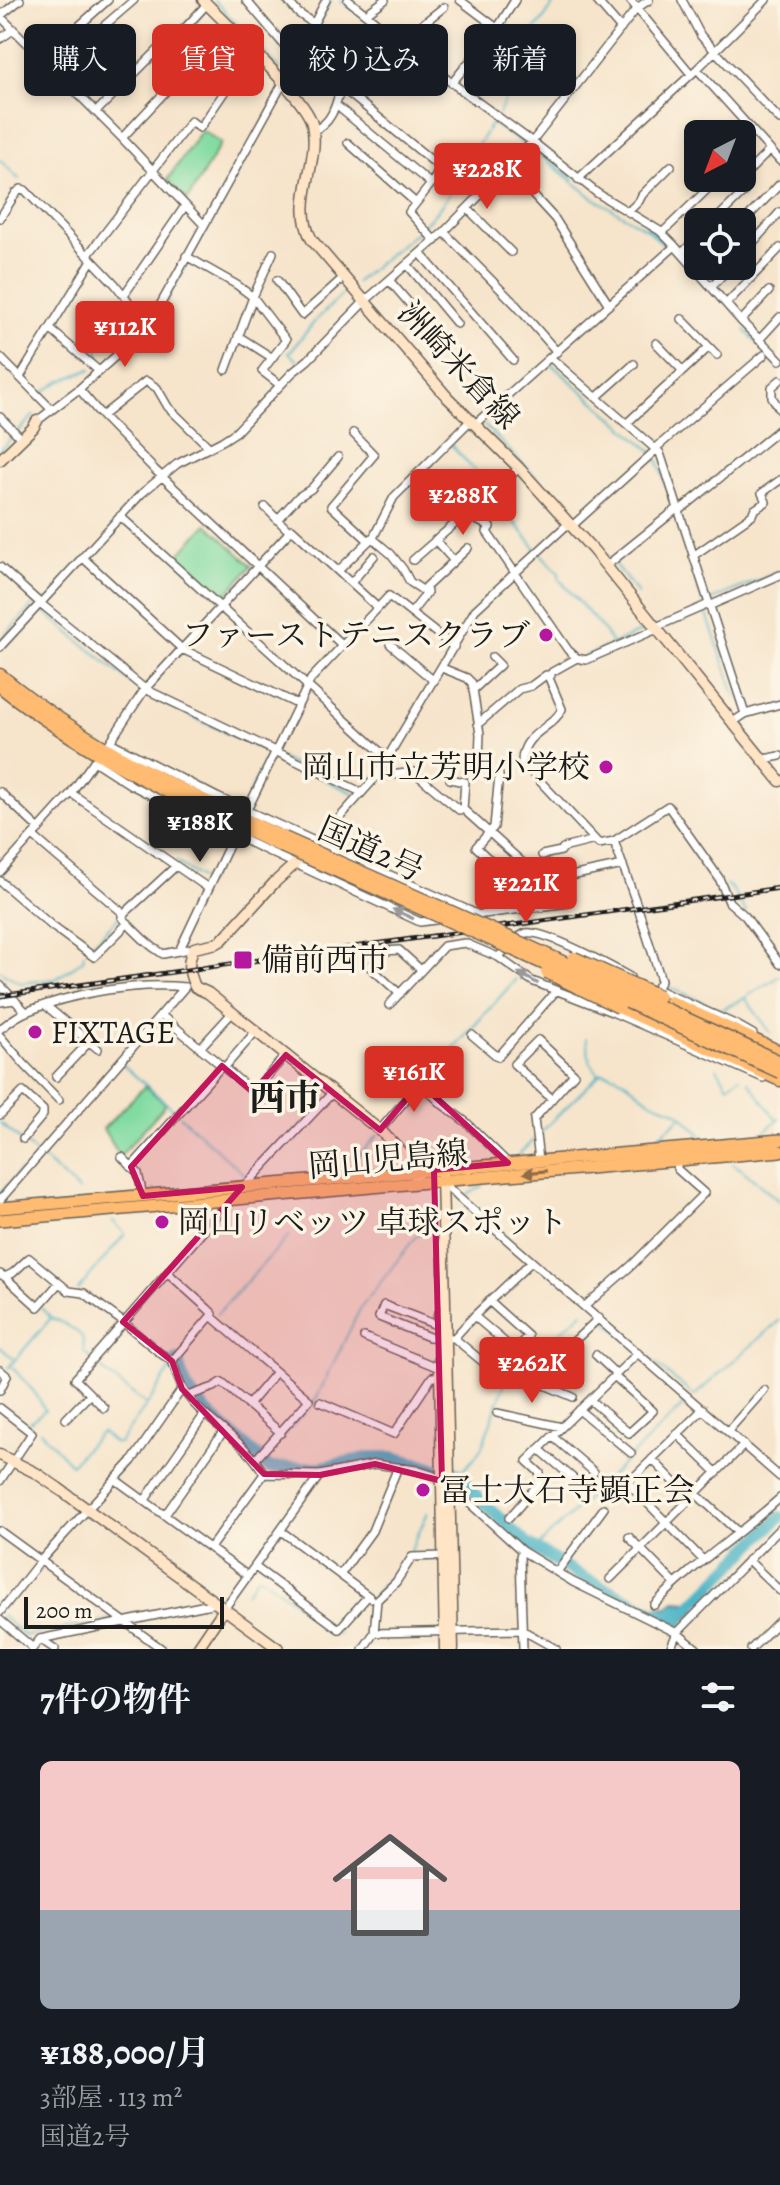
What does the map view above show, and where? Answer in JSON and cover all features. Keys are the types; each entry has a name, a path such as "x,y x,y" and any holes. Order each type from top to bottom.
{"highway":[{"path":"0,665 150,774"},
{"name":"国道2号","path":"0,675 51,714 150,774 283,842 780,1072"},
{"name":"国道2号","path":"0,686 47,722 113,763 232,830 283,842 391,887 780,1062"},
{"path":"0,696 65,744 94,761 232,830"},
{"path":"497,942 565,982 780,1082"},
{"path":"521,943 554,950 777,1050"}],"main road":[{"name":"岡山児島線","path":"438,1176 508,1163 780,1140"},
{"name":"岡山児島線","path":"0,1220 438,1176 780,1151"},
{"name":"岡山児島線","path":"0,1208 388,1176 416,1178"}],"street":[{"path":"20,0 0,16 24,41"},
{"path":"81,24 108,0"},
{"path":"106,24 134,0"},
{"path":"246,0 280,40"},
{"path":"287,0 298,13 313,23 326,0"},
{"path":"348,0 380,24"},
{"path":"367,13 385,0"},
{"path":"460,0 492,24"},
{"path":"500,24 515,0"},
{"path":"596,0 621,29"},
{"path":"630,0 780,161"},
{"path":"0,647 141,494 187,458 236,432 365,301 468,209 530,145 637,8 649,0"},
{"path":"682,0 701,36 780,120"},
{"path":"578,179 694,72 766,0"},
{"path":"96,112 205,2 225,24"},
{"path":"422,24 444,7"},
{"path":"0,39 13,30"},
{"path":"264,61 280,75"},
{"path":"452,83 464,68"},
{"path":"448,80 530,145 662,233 673,248 682,253"},
{"path":"297,96 310,115 313,130 328,122 341,87 441,168 409,212 435,241"},
{"path":"0,460 18,436 79,389 96,369 148,327 189,258 280,88"},
{"path":"79,96 204,225"},
{"path":"122,138 161,96"},
{"path":"20,377 90,258 191,121 200,128 222,96"},
{"path":"336,105 431,184"},
{"name":"洲崎米倉線","path":"313,130 305,202 305,221 312,240 448,398 609,563 656,628 741,717 780,781"},
{"path":"348,143 416,203"},
{"path":"727,208 744,192 741,179 770,150"},
{"path":"628,212 671,166"},
{"path":"508,168 555,219 609,305"},
{"path":"756,209 780,184"},
{"path":"0,218 16,193 25,190 124,295 148,327"},
{"path":"662,233 704,192"},
{"path":"124,295 185,206"},
{"path":"468,209 511,252"},
{"path":"756,239 780,212"},
{"path":"444,232 516,305 554,355 655,450 693,556 741,717 780,704"},
{"path":"338,571 370,539 394,497 473,422 554,355 673,248"},
{"path":"726,304 780,248"},
{"path":"226,370 273,253"},
{"path":"420,253 513,360"},
{"path":"189,258 253,297 286,340 262,371 280,385"},
{"path":"407,264 457,324"},
{"path":"277,280 302,315 344,277"},
{"path":"389,280 433,331"},
{"path":"707,280 741,321 780,359"},
{"path":"711,287 718,280"},
{"path":"741,321 769,291"},
{"path":"759,340 780,317"},
{"path":"682,319 717,355"},
{"path":"50,329 96,369"},
{"path":"238,336 271,357"},
{"path":"656,343 683,371"},
{"path":"627,423 709,347"},
{"path":"0,792 36,832 163,954 217,943 317,843 376,777 475,610 764,355"},
{"path":"0,357 51,409"},
{"path":"597,397 634,364"},
{"path":"780,380 772,387 772,397 780,410"},
{"path":"102,416 146,381 157,388 168,407 210,448"},
{"path":"79,389 162,476 342,645"},
{"path":"0,417 18,436"},
{"path":"609,563 780,429"},
{"path":"353,433 374,455 331,506 391,554 410,582 427,593"},
{"path":"277,520 298,497 311,489 338,457"},
{"path":"413,560 519,468"},
{"path":"693,556 752,515 766,502 762,493 780,480"},
{"path":"265,507 290,532"},
{"path":"467,515 490,527 487,532 568,650 578,659"},
{"path":"120,516 387,758"},
{"path":"377,607 292,529 143,691 110,742 317,843 479,915"},
{"path":"435,540 454,561"},
{"path":"411,613 427,593 426,587 468,548"},
{"path":"351,583 374,556"},
{"path":"82,557 182,649 297,704"},
{"path":"0,567 38,605 143,691 273,754 361,792"},
{"path":"780,575 552,672 549,678 562,709 561,714 541,728 523,749 522,758 599,844 614,841 668,806 719,878 729,902 745,916 780,964"},
{"path":"247,810 311,679 389,596 454,647"},
{"path":"390,644 434,681"},
{"path":"473,690 500,665 492,657"},
{"path":"442,668 472,683 479,760"},
{"path":"478,724 519,689 551,675"},
{"path":"764,759 780,756"},
{"path":"0,872 71,793 94,761"},
{"path":"376,777 414,772 459,810 463,809 542,880 623,865"},
{"path":"499,775 494,827 476,847 542,908"},
{"path":"450,779 465,782 463,809"},
{"path":"71,793 208,888"},
{"path":"179,951 232,830 420,922 569,903 547,881"},
{"path":"542,855 595,840"},
{"path":"614,841 661,980 656,989"},
{"path":"123,913 174,865"},
{"path":"0,881 94,957 128,923"},
{"path":"498,957 523,934 534,933 737,1025 777,1050"},
{"path":"389,1005 444,946 465,943 498,957 553,995 612,1012 731,1066 780,1082"},
{"path":"190,987 188,961 194,948"},
{"path":"400,994 370,967 385,951 399,950 421,970"},
{"path":"612,1012 629,976"},
{"path":"0,1029 26,1012 93,992 152,984 190,987 208,993 380,1130 398,1147 416,1178"},
{"path":"0,985 26,1012"},
{"path":"0,1200 161,1015 190,987"},
{"path":"472,1035 498,1057 553,995"},
{"path":"0,1002 15,1000"},
{"path":"45,1005 98,1049"},
{"path":"200,1048 232,1013"},
{"path":"161,1015 253,1092 286,1055"},
{"path":"131,1167 256,1031"},
{"path":"0,1036 59,1100"},
{"path":"539,1160 534,1119 552,1099 574,1074 538,1040 514,1064 552,1099"},
{"path":"56,1077 89,1042"},
{"path":"380,1130 422,1081 443,1105 466,1122 508,1163"},
{"path":"0,1115 23,1092 43,1110 43,1115 23,1139"},
{"path":"104,1408 75,1379 231,1199 333,1092"},
{"path":"388,1176 400,1162 398,1147"},
{"path":"122,1157 138,1173 143,1196"},
{"path":"585,1306 632,1265 704,1193 677,1169 677,1160"},
{"path":"438,1176 460,1200 780,1477"},
{"path":"438,1176 439,1326 446,1338 495,1372"},
{"path":"438,1176 446,1338 442,1373 448,1631 445,1649"},
{"path":"2,1276 13,1273 29,1258 69,1291 84,1293 123,1322 172,1361 204,1415 257,1458 264,1474"},
{"path":"439,1326 384,1305 379,1317 429,1337 446,1338 531,1262"},
{"path":"168,1273 213,1314 172,1361"},
{"path":"2,1276 38,1307 59,1283"},
{"path":"489,1301 528,1336 514,1350"},
{"path":"211,1316 309,1400 257,1458"},
{"path":"474,1316 534,1366 528,1378 573,1397"},
{"path":"558,1356 599,1318"},
{"path":"364,1337 442,1373"},
{"path":"509,1518 541,1481 540,1473 527,1461 638,1353"},
{"path":"590,1400 629,1433 653,1411 596,1355"},
{"path":"0,1390 7,1371"},
{"path":"248,1405 276,1372"},
{"path":"320,1402 394,1434 432,1377 442,1373"},
{"path":"0,1612 41,1560 116,1480 189,1393 222,1382 281,1433"},
{"path":"728,1431 764,1390"},
{"path":"66,1419 90,1394"},
{"path":"0,1408 32,1433 0,1481"},
{"path":"703,1409 628,1483 703,1560"},
{"path":"579,1410 631,1453"},
{"path":"497,1413 562,1427"},
{"path":"145,1500 204,1415"},
{"path":"165,1515 223,1432"},
{"path":"677,1434 717,1473"},
{"path":"552,1436 594,1472"},
{"path":"610,1579 744,1445"},
{"path":"539,1449 581,1485"},
{"path":"0,1455 36,1473 279,1649"},
{"path":"652,1459 738,1532"},
{"path":"264,1474 320,1475 375,1464 445,1473 522,1551 677,1633 697,1649"},
{"path":"340,1575 372,1531 398,1467"},
{"path":"445,1473 444,1556 448,1631 453,1649"},
{"path":"210,1548 264,1474"},
{"path":"197,1649 220,1606 255,1567 320,1475"},
{"path":"116,1480 248,1576"},
{"path":"654,1605 703,1560 780,1498"},
{"path":"558,1571 604,1508"},
{"path":"670,1649 677,1633 780,1528"},
{"path":"0,1531 162,1649"},
{"path":"281,1531 377,1600"},
{"path":"629,1537 675,1584"},
{"path":"522,1551 523,1649"},
{"path":"363,1649 374,1633 377,1600 396,1582 412,1557 444,1556"},
{"path":"748,1560 780,1591"},
{"path":"255,1567 339,1629 368,1596"},
{"path":"0,1620 32,1649 40,1639 120,1619 220,1606"},
{"path":"751,1649 780,1620"},
{"path":"374,1633 522,1630 556,1649"},
{"path":"40,1639 55,1649"}],"highlighted area":[{"path":"286,1055 380,1130 420,1083 508,1163 434,1170 442,1481 375,1464 320,1475 264,1474 182,1389 172,1361 123,1322 242,1187 143,1196 131,1167 222,1066 253,1092"}],"green space":[{"path":"202,130 221,143 187,201 167,180"},
{"path":"207,524 251,565 222,599 176,558"},
{"path":"145,1086 166,1104 120,1156 103,1129"}],"water":[{"path":"675,1601 688,1602 697,1609 680,1626 675,1628 651,1615 655,1607 668,1607"}],"waterway":[{"path":"214,0 280,69"},
{"path":"318,24 331,0"},
{"path":"340,0 359,13"},
{"path":"498,115 508,94 516,52 556,0"},
{"path":"452,87 526,143"},
{"path":"192,256 271,112"},
{"path":"424,225 453,189 492,123 523,144"},
{"path":"531,146 574,179"},
{"path":"529,147 592,197 646,229 669,249"},
{"path":"0,160 19,179"},
{"path":"646,226 672,248"},
{"path":"356,282 420,229"},
{"path":"156,320 189,261"},
{"path":"299,362 289,353 315,321 348,289"},
{"path":"97,366 98,347 105,325 140,327"},
{"path":"745,330 780,368"},
{"path":"550,363 656,455 673,507"},
{"path":"42,393 59,382 91,369"},
{"path":"18,432 34,415"},
{"path":"483,424 574,520"},
{"path":"0,449 14,436"},
{"path":"451,445 490,487"},
{"path":"495,492 503,499 499,503 536,549"},
{"path":"675,513 703,603"},
{"path":"579,525 610,559"},
{"path":"541,554 612,643"},
{"path":"614,564 637,594"},
{"path":"709,601 780,571"},
{"path":"0,640 34,604"},
{"path":"39,608 140,690"},
{"path":"705,609 736,697"},
{"path":"584,657 651,627"},
{"path":"145,694 353,793"},
{"path":"743,718 749,733"},
{"path":"530,746 539,735"},
{"path":"248,797 268,754"},
{"path":"176,861 207,883 216,865"},
{"path":"726,884 746,912"},
{"path":"88,949 120,916"},
{"path":"0,971 21,983 56,979 83,960 84,954"},
{"path":"746,997 780,976"},
{"path":"432,1073 516,979"},
{"path":"665,985 721,1010 745,998 771,1033"},
{"path":"586,1038 590,1062 599,1075"},
{"path":"123,1065 175,1111"},
{"path":"717,1068 728,1086 740,1077"},
{"path":"540,1133 601,1073 616,1076 653,1102 682,1116"},
{"path":"748,1081 777,1120"},
{"path":"180,1116 246,1176"},
{"path":"655,1140 682,1116 703,1137"},
{"path":"765,1131 780,1118"},
{"path":"0,1123 36,1153"},
{"path":"355,1160 378,1135"},
{"path":"519,1154 533,1140"},
{"path":"41,1157 79,1191"},
{"path":"732,1164 780,1202"},
{"path":"0,1194 20,1171"},
{"path":"462,1198 482,1186"},
{"path":"78,1290 125,1234 113,1221"},
{"path":"262,1460 316,1399 360,1309 417,1235 426,1228"},
{"path":"217,1314 289,1236"},
{"path":"41,1308 51,1318"},
{"path":"529,1359 583,1312"},
{"path":"8,1368 51,1318 80,1335 84,1352 90,1357"},
{"path":"602,1318 694,1396 780,1320"},
{"path":"0,1347 13,1358"},
{"path":"177,1359 186,1386 196,1400 269,1468 322,1467 372,1457 393,1457 459,1474 473,1492 526,1543 582,1577 665,1617"},
{"path":"94,1361 147,1405 171,1368"},
{"path":"459,1474 482,1447 504,1385 524,1364"},
{"path":"11,1366 36,1394 45,1410 30,1422"},
{"path":"535,1549 687,1402"},
{"path":"40,1431 71,1464 101,1432 114,1443 119,1443 147,1405"},
{"path":"375,1593 410,1552 428,1512"},
{"path":"677,1627 676,1622 685,1612 780,1517"},
{"path":"246,1593 260,1576 337,1634 340,1631"},
{"path":"221,1597 230,1595"},
{"path":"124,1617 199,1601"},
{"path":"1,1615 25,1636 113,1619"},
{"path":"676,1649 679,1643"}],"railway":[{"path":"0,996 780,888"}],"place":[{"name":"ファーストテニスクラブ","path":"546,635"},
{"name":"岡山市立芳明小学校","path":"606,767"},
{"name":"備前西市","path":"243,960"},
{"name":"FIXTAGE","path":"35,1032"},
{"name":"岡山リベッツ 卓球スポット","path":"162,1222"},
{"name":"冨士大石寺顕正会","path":"423,1490"}],"district":[{"name":"西市","path":"285,1097"}]}
